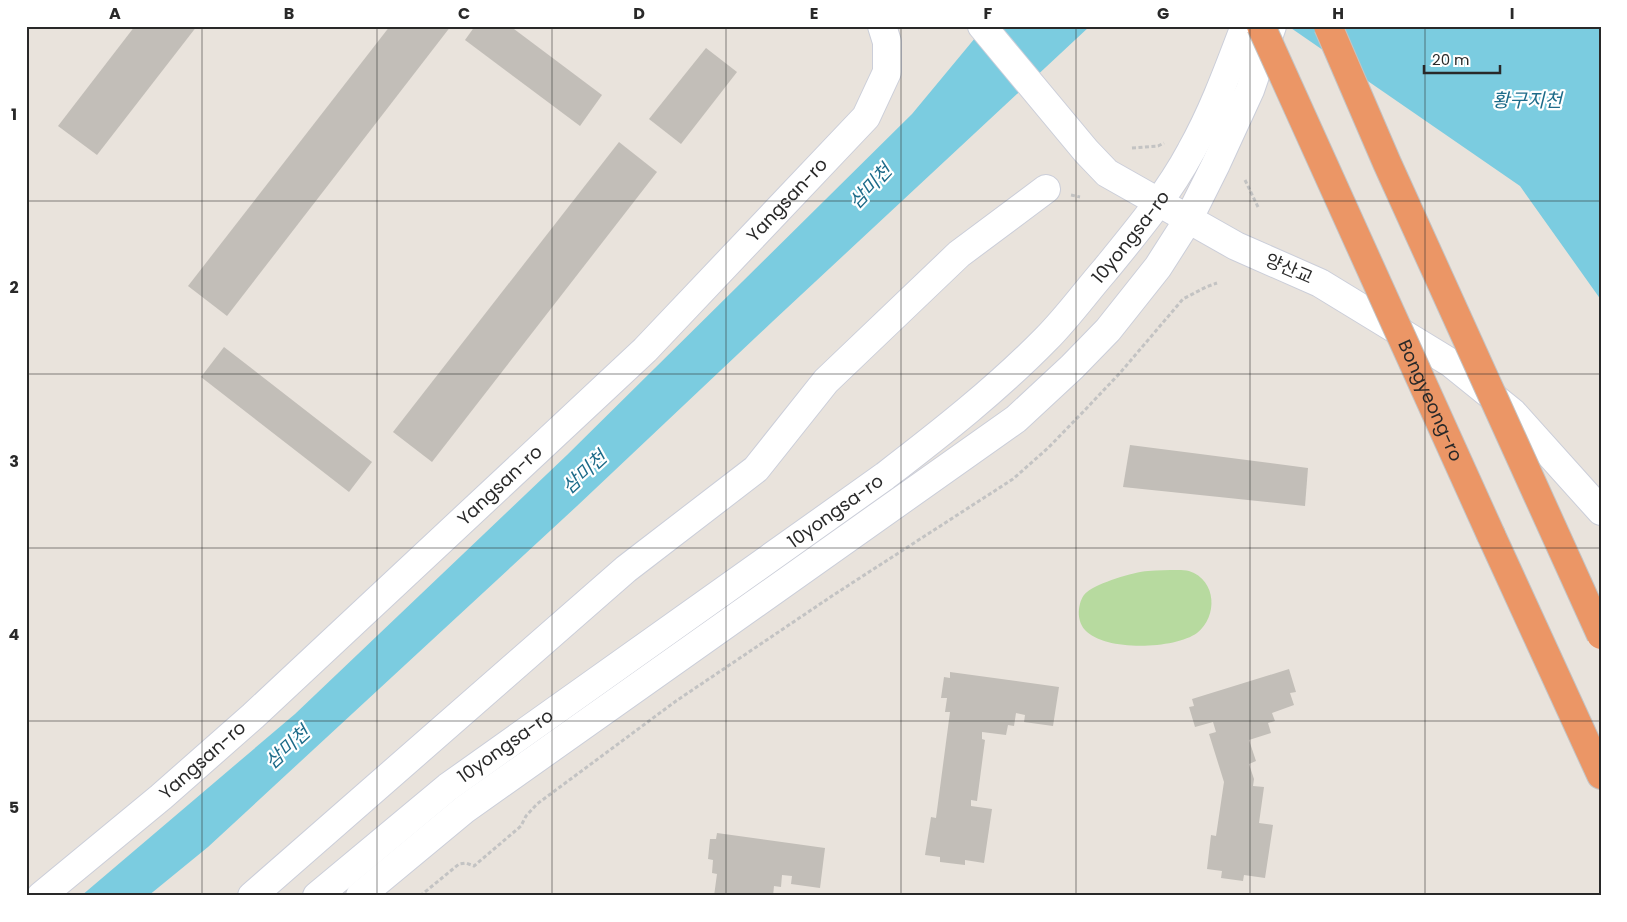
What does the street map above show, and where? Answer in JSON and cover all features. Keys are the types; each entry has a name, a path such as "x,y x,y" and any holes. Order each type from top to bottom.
{"highway":[{"name":"Bongyeong-ro","path":"1261,26 1601,775"},
{"path":"1328,26 1387,163 1601,635"}],"street":[{"name":"Yangsan-ro","path":"41,896 161,797 253,716 646,350 866,117 887,72 887,42 882,26"},
{"name":"양산교","path":"982,26 1086,151 1107,173 1236,246 1320,283 1450,363 1513,413 1601,511"},
{"name":"10yongsa-ro","path":"317,896 448,787 885,476 932,440 999,384 1047,338 1159,203 1202,130 1245,26"},
{"name":"10yongsa-ro","path":"360,896 465,809 1016,419 1072,367 1108,330 1158,267 1188,220 1250,90 1272,26"},
{"path":"252,896 626,569 756,469 826,381 959,254 1046,189"},
{"path":"1077,303 1091,303 1103,307 1108,330"}],"path":[{"path":"1132,148 1158,146 1170,140"},
{"path":"1245,180 1258,208"},
{"path":"420,896 459,864 466,863 474,866 521,826 526,816 536,804 676,701 1013,479 1083,412 1183,299 1217,283"}],"green space":[{"path":"1188,571 1198,576 1205,582 1209,590 1211,609 1209,618 1197,633 1187,638 1157,645 1123,645 1095,637 1082,626 1079,615 1080,604 1084,595 1092,589 1116,578 1134,573"}],"water":[{"name":"삼미천","path":"985,26 1090,26 577,506 208,847 148,896 81,896 295,714 567,455 912,114"},
{"name":"황구지천","path":"1288,26 1601,26 1601,300 1520,186"}],"building":[{"path":"135,26 197,26 97,155 58,126"},
{"path":"390,26 451,26 227,316 188,286"},
{"path":"475,26 510,26 602,95 580,126 465,40"},
{"path":"706,48 737,72 681,144 649,119"},
{"path":"619,142 657,172 432,462 393,432"},
{"path":"224,347 372,462 349,492 201,377"},
{"path":"1130,445 1308,468 1305,506 1123,487"},
{"path":"1289,669 1296,692 1290,693 1294,705 1272,713 1275,721 1268,723 1271,733 1249,740 1256,761 1249,764 1254,779 1253,786 1264,787 1259,823 1273,825 1265,878 1244,875 1243,881 1221,878 1222,871 1207,869 1211,835 1216,836 1224,782 1209,734 1216,732 1213,722 1195,727 1189,707 1194,706 1192,699"},
{"path":"950,672 1059,687 1053,726 1024,722 1025,715 1016,713 1014,726 1008,725 1006,735 982,732 982,739 985,740 977,801 971,800 971,806 992,809 984,863 965,860 965,865 940,862 940,857 925,855 931,817 936,818 950,712 945,712 947,698 941,698 944,677 950,678"},
{"path":"717,833 825,848 820,888 791,884 792,876 782,875 781,887 774,886 773,896 749,894 749,896 714,896 717,874 712,873 713,860 708,859 710,839 716,839"}]}
